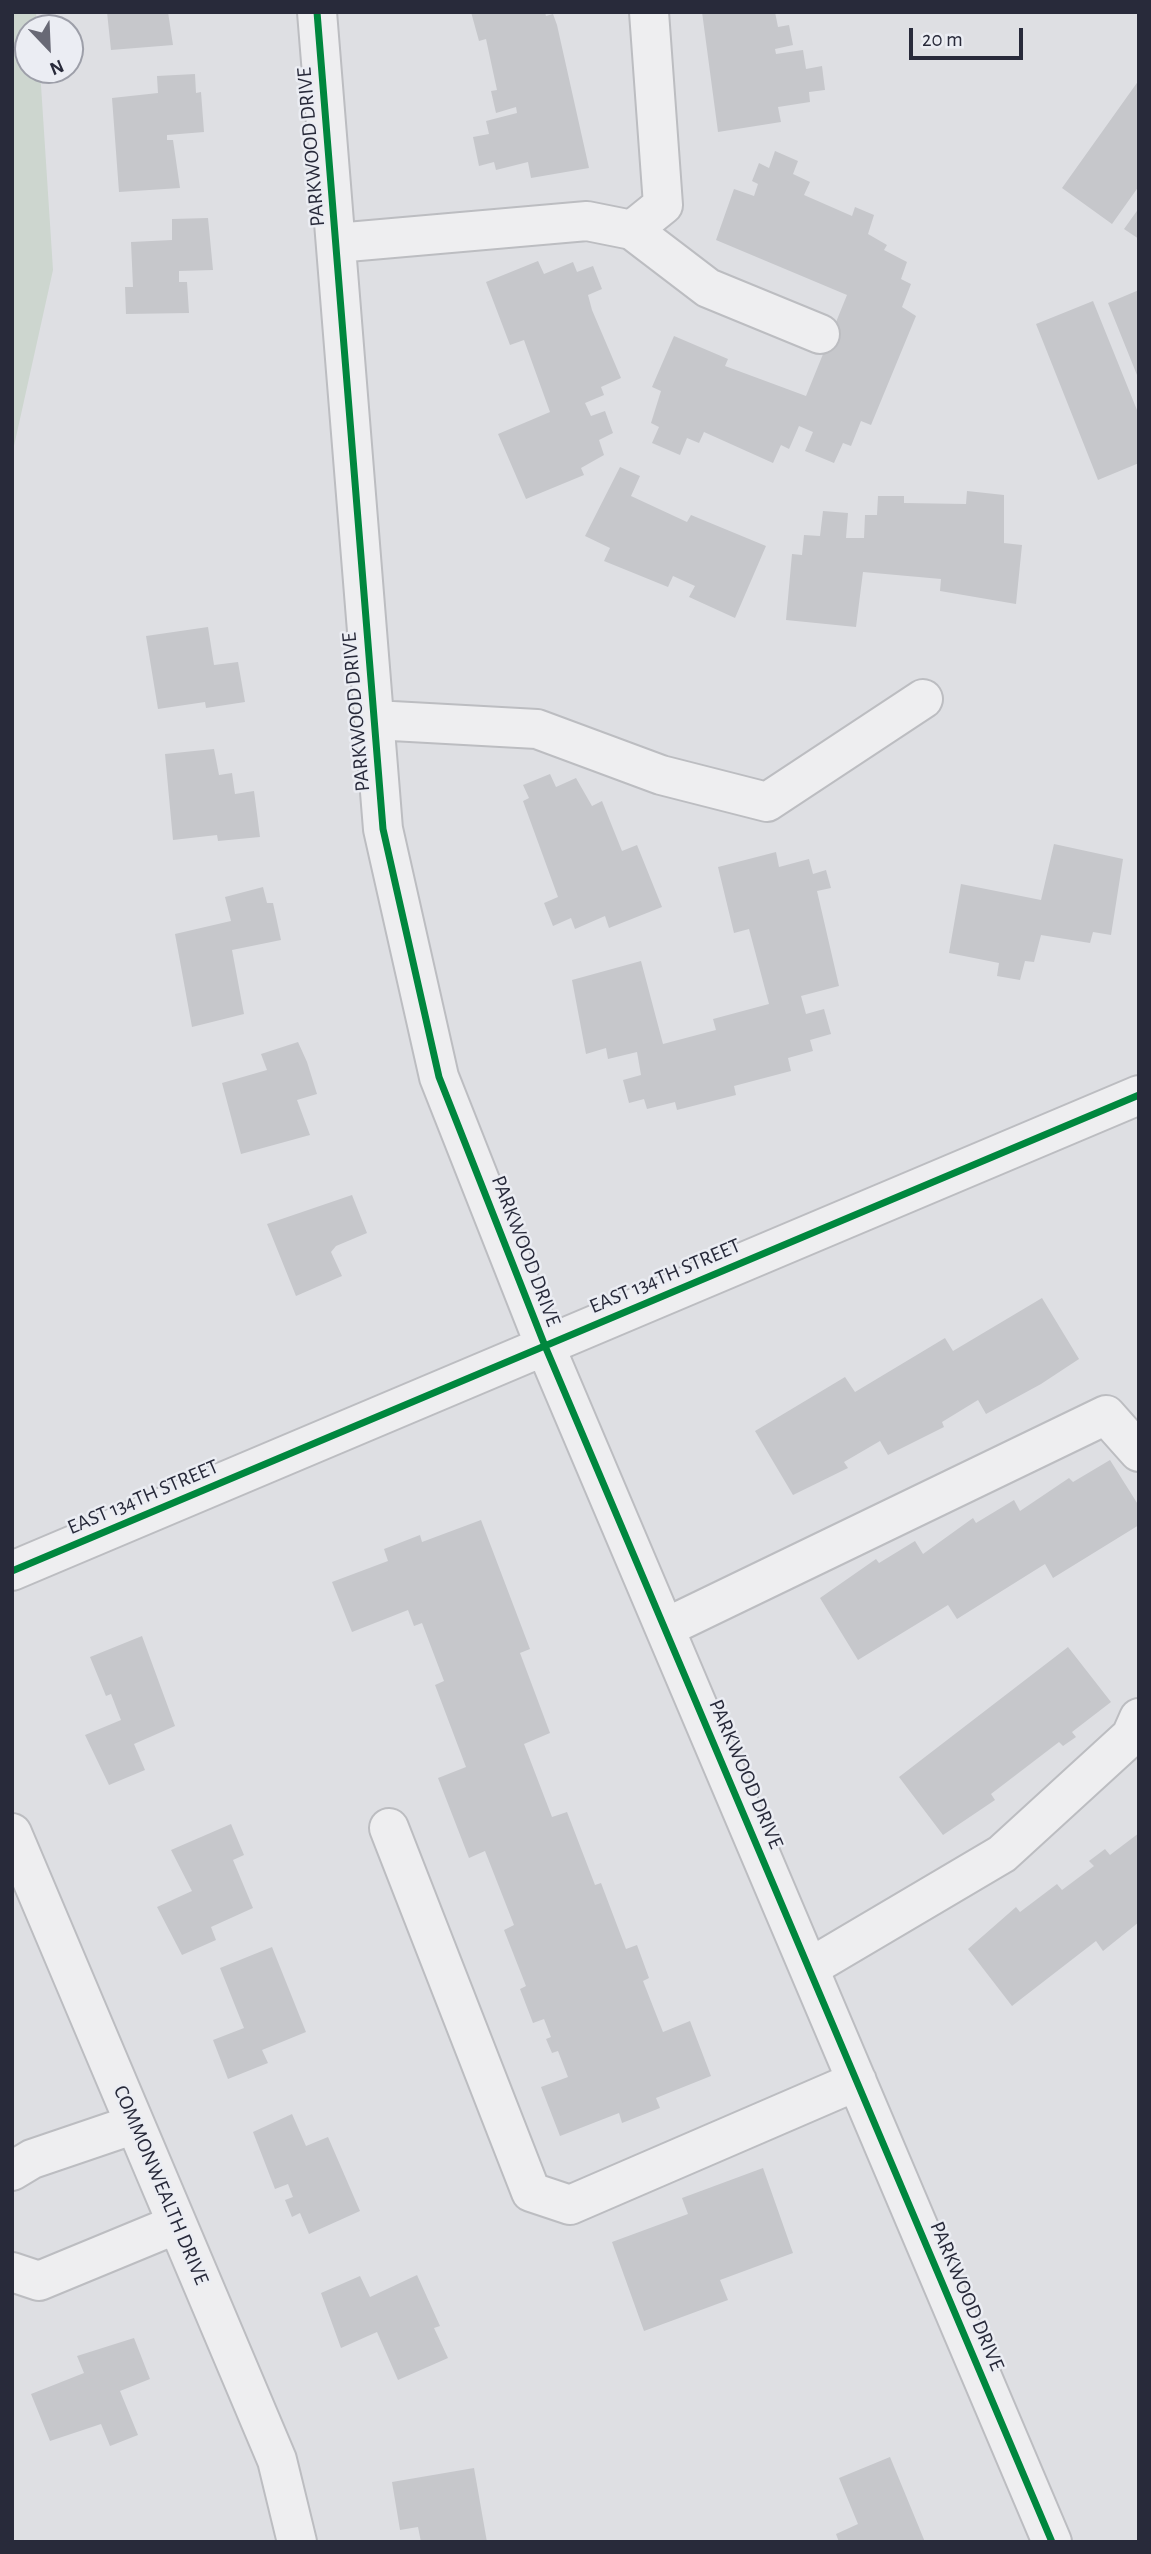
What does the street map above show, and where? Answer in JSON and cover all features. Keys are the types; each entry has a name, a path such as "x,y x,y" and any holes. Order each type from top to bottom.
{"street":[{"name":"PARKWOOD DRIVE","path":"317,12 383,829 439,1077 545,1346 1052,2542"},
{"path":"632,230 663,205 649,12"},
{"path":"336,243 587,221 632,230 708,288 820,334"},
{"path":"374,720 537,729 661,775 767,802 923,699"},
{"name":"EAST 134TH STREET","path":"12,1571 1139,1095"},
{"path":"665,1628 1106,1415 1139,1452"},
{"path":"809,1968 1002,1854 1132,1736 1139,1718"},
{"path":"389,1828 531,2192 570,2205 857,2081"},
{"name":"COMMONWEALTH DRIVE","path":"12,1833 277,2460 297,2542"},
{"path":"12,2171 32,2159 135,2124"},
{"path":"12,2272 39,2281 177,2224"}],"shaded area":[{"path":"12,12 36,12 14,14 14,84 41,84 53,270 12,455"}],"building":[{"path":"107,12 168,12 173,45 111,50"},
{"path":"471,12 545,12 546,16 553,14 589,168 531,178 528,162 496,170 494,162 479,166 473,137 489,134 486,121 517,113 516,107 496,113 491,91 497,90 486,39 479,41"},
{"path":"702,12 775,12 778,27 789,25 793,45 775,49 776,54 803,50 806,69 822,66 825,90 809,92 810,102 778,107 781,122 718,132"},
{"path":"195,74 196,93 201,92 204,132 167,135 167,140 173,140 180,188 119,192 112,98 158,93 157,76"},
{"path":"1139,80 1139,186 1112,224 1062,188"},
{"path":"775,151 798,161 793,174 810,182 804,195 852,216 855,207 874,215 868,234 887,245 884,250 907,262 901,279 911,284 902,307 916,316 871,425 861,421 851,446 843,443 834,463 805,451 813,432 799,426 789,449 781,445 773,463 704,432 699,443 687,438 680,455 652,443 659,427 651,423 661,391 652,387 674,336 728,359 725,366 806,396 847,295 716,240 734,189 754,196 758,184 752,181 759,163 769,168"},
{"path":"1139,208 1139,239 1124,229"},
{"path":"208,218 213,270 179,271 179,282 187,282 189,313 126,314 125,287 133,287 131,242 172,240 172,219"},
{"path":"538,261 544,274 573,262 577,272 593,266 602,289 588,295 621,378 601,387 604,395 585,403 591,416 605,411 613,433 599,440 604,455 581,468 584,475 526,499 498,434 550,412 524,340 510,345 486,282"},
{"path":"1139,290 1139,380 1108,303"},
{"path":"1093,301 1139,415 1139,463 1098,480 1036,324"},
{"path":"620,467 640,476 631,496 687,522 691,515 766,546 735,618 689,597 695,586 673,576 668,587 604,561 610,548 585,536"},
{"path":"967,491 1004,495 1004,543 1022,545 1016,604 940,591 941,579 863,572 856,627 786,620 792,554 802,555 804,535 820,536 823,511 848,513 846,538 864,538 865,515 877,515 878,496 904,496 904,503 966,504"},
{"path":"208,627 214,665 238,662 245,702 206,708 205,702 158,709 146,636"},
{"path":"214,749 219,775 232,773 235,794 254,791 260,837 218,841 217,835 173,840 165,754"},
{"path":"550,774 556,787 576,778 592,806 602,801 622,851 637,845 662,907 609,928 605,916 575,929 571,918 553,926 544,903 558,897 523,801 529,798 523,785"},
{"path":"1054,844 1123,859 1111,935 1093,932 1090,943 1041,935 1034,962 1025,961 1020,980 997,976 999,963 949,953 961,884 1041,900"},
{"path":"776,852 779,867 809,859 813,874 826,870 831,888 817,891 839,986 801,996 806,1014 824,1009 831,1034 810,1040 813,1051 788,1058 791,1071 734,1086 736,1095 677,1110 675,1102 647,1109 644,1099 629,1103 623,1080 641,1075 637,1052 608,1059 606,1048 586,1054 572,980 641,961 663,1044 716,1030 713,1019 769,1004 749,929 734,933 718,867"},
{"path":"263,887 267,903 273,903 281,940 232,950 244,1014 192,1027 175,934 231,921 225,897"},
{"path":"298,1042 317,1094 297,1100 310,1135 241,1154 222,1083 267,1070 261,1054"},
{"path":"352,1195 367,1233 336,1246 331,1252 342,1276 296,1296 267,1224"},
{"path":"1042,1298 1079,1359 1041,1384 986,1414 978,1400 942,1422 944,1427 888,1455 880,1441 844,1462 848,1468 793,1495 755,1431 845,1377 855,1392 945,1338 953,1351"},
{"path":"1110,1460 1139,1506 1139,1525 1053,1578 1045,1564 957,1619 948,1605 858,1660 820,1598 876,1559 879,1563 915,1541 923,1554 973,1518 976,1523 1014,1500 1020,1511 1069,1478 1073,1482"},
{"path":"481,1520 530,1649 520,1653 550,1733 524,1744 552,1817 567,1812 595,1885 601,1883 626,1949 637,1945 649,1978 643,1981 663,2032 690,2021 711,2076 656,2098 660,2108 622,2123 619,2113 560,2136 541,2087 568,2077 558,2051 552,2053 546,2039 551,2037 544,2019 533,2023 520,1989 526,1986 504,1930 514,1925 485,1851 469,1858 438,1778 466,1767 435,1685 444,1681 422,1623 414,1626 408,1610 352,1632 332,1582 388,1561 384,1549 420,1535 422,1542"},
{"path":"142,1636 175,1726 134,1744 145,1770 109,1785 85,1735 121,1720 111,1694 106,1696 90,1657"},
{"path":"1068,1647 1111,1702 1072,1732 1076,1737 1063,1746 1059,1742 991,1794 995,1800 943,1835 899,1777"},
{"path":"231,1824 244,1855 233,1860 253,1908 211,1927 216,1940 182,1955 157,1907 192,1891 171,1850"},
{"path":"1139,1833 1139,1922 1103,1951 1096,1941 1012,2006 968,1949 1016,1907 1020,1912 1057,1884 1062,1890 1094,1866 1089,1861 1105,1849 1110,1855"},
{"path":"272,1947 306,2032 262,2050 268,2063 228,2079 213,2040 244,2028 220,1968"},
{"path":"292,2114 306,2146 328,2137 360,2211 309,2234 300,2213 292,2217 285,2200 293,2197 288,2184 275,2189 253,2132"},
{"path":"763,2168 793,2253 720,2280 728,2300 644,2331 612,2242 688,2214 682,2198"},
{"path":"417,2275 440,2326 434,2328 448,2358 398,2380 377,2332 341,2348 321,2293 360,2276 370,2297"},
{"path":"134,2338 150,2379 120,2391 138,2435 110,2446 101,2424 50,2441 31,2394 84,2373 77,2356"},
{"path":"890,2457 925,2542 839,2542 836,2534 858,2524 839,2478"},
{"path":"474,2468 487,2542 421,2542 418,2527 400,2530 392,2482"}],"cycle path":[{"path":"317,12 383,829 439,1077 545,1346 1052,2542"},
{"path":"12,1571 1139,1095"}]}
